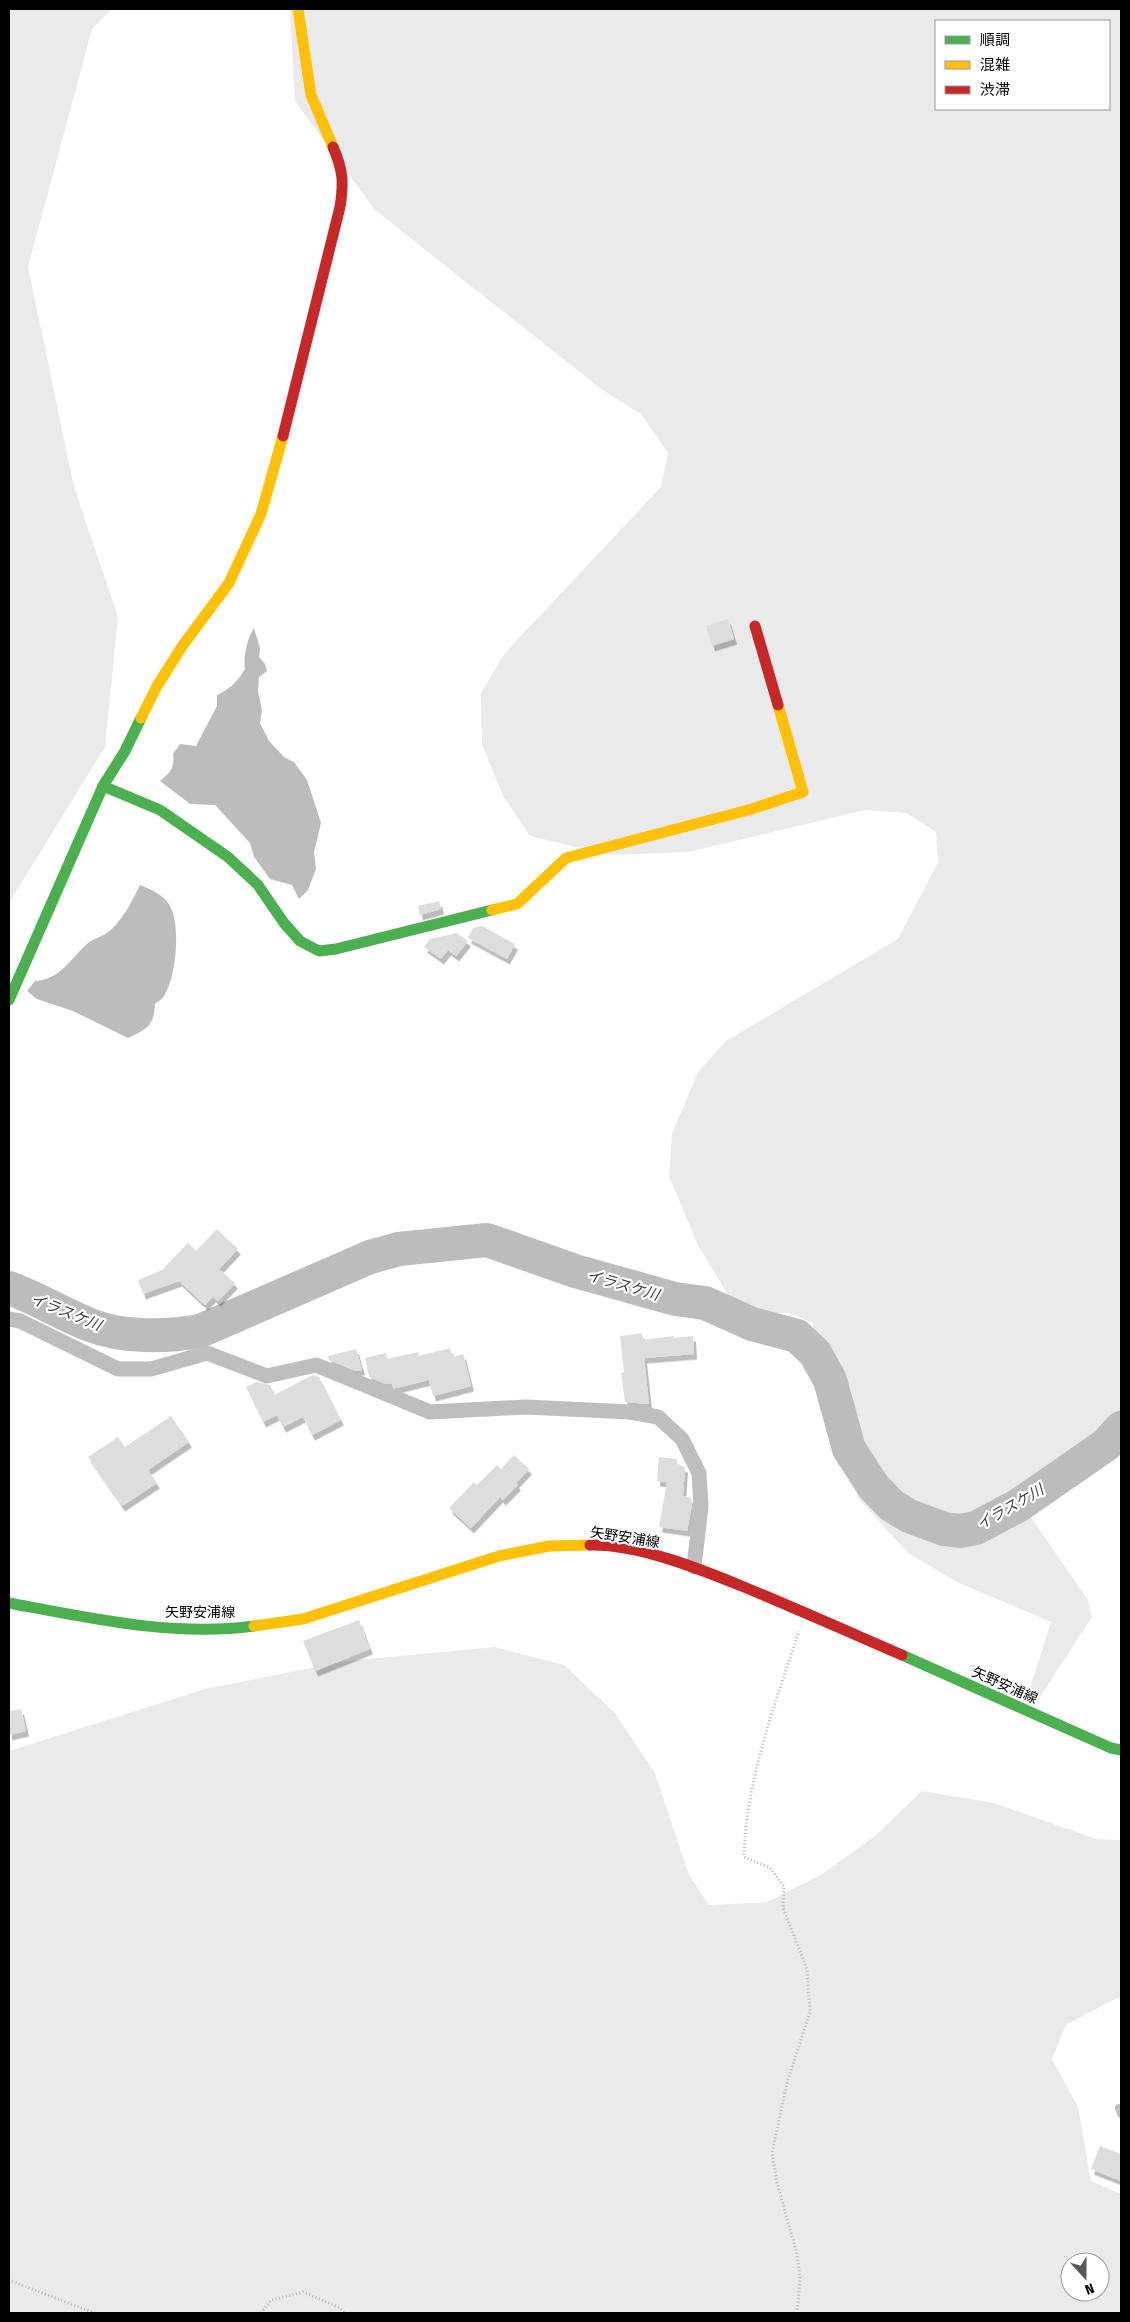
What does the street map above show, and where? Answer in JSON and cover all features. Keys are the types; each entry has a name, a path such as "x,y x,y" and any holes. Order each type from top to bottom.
{"street":[{"path":"9,1000 103,786 125,752 157,686 183,645 229,583 262,514 299,378 343,188 342,167 311,95 298,9"},
{"path":"103,786 160,810 228,857 258,885 284,923 300,941 319,951 336,949 516,904 566,858 752,809 803,792 755,626"},
{"path":"9,1319 20,1321 118,1369 150,1369 207,1353 267,1376 316,1365 430,1412 526,1407 630,1412 658,1417 682,1439 699,1473 701,1506 694,1567"},
{"name":"矢野安浦線","path":"9,1603 127,1625 222,1630 303,1619 499,1556 549,1546 595,1544 641,1552 694,1567 806,1612 1110,1748 1121,1750"}],"path":[{"path":"797,2313 800,2278 797,2254 776,2182 772,2152 788,2079 810,2012 807,1969 783,1908 784,1886 770,1868 744,1857 745,1834 770,1718 806,1612"},
{"path":"9,2280 94,2313"},
{"path":"261,2313 271,2300 303,2292 340,2308 344,2313"}],"shaded area":[{"path":"9,9 112,9 92,29 28,267 74,487 118,617 105,747 9,903"},
{"path":"290,9 1121,9 1121,1417 1073,1462 1019,1500 1088,1600 1092,1617 1040,1697 1030,1688 1051,1622 957,1582 908,1553 858,1498 814,1366 813,1323 789,1313 756,1314 736,1308 698,1245 669,1176 672,1134 698,1072 726,1041 898,939 938,862 936,832 907,813 865,810 689,852 609,855 530,836 503,796 482,744 481,693 505,653 661,487 668,453 641,414 601,389 375,210 295,101"},
{"path":"254,628 260,648 259,657 265,664 267,671 259,677 258,691 262,711 260,723 269,741 284,757 294,762 307,780 321,823 314,852 316,869 308,890 299,899 292,885 270,879 254,857 250,843 215,805 190,804 160,781 171,769 173,754 180,744 196,746 217,706 217,695 233,685 245,669 246,648"},
{"path":"140,885 157,893 170,906 176,938 172,977 163,997 155,1004 151,1022 145,1029 128,1038 73,1011 37,999 27,991 35,981 52,977 58,973 89,942 112,928 126,911"},
{"path":"495,1647 564,1665 615,1713 655,1773 689,1875 709,1905 767,1902 819,1876 875,1836 922,1791 994,1803 1096,1839 1121,1840 1121,1998 1115,1999 1066,2025 1052,2059 1078,2107 1091,2181 1121,2194 1121,2313 9,2313 9,1751 205,1689 347,1661"}],"building":[{"path":"728,619 734,639 712,646 706,626"},
{"path":"439,901 441,909 420,915 418,906"},
{"path":"482,926 515,944 507,959 468,938 473,928"},
{"path":"457,933 468,941 456,956 448,950 441,959 424,947 430,939"},
{"path":"217,1229 238,1249 219,1269 235,1283 218,1301 213,1297 205,1305 179,1281 143,1294 138,1280 162,1270 188,1243 196,1251"},
{"path":"642,1333 643,1340 674,1336 674,1338 693,1336 694,1354 644,1358 649,1404 625,1402 621,1373 624,1372 620,1336"},
{"path":"450,1348 453,1357 463,1354 471,1386 433,1396 429,1380 396,1388 393,1387 392,1383 386,1384 369,1377 365,1358 386,1353 387,1359 418,1352 419,1356"},
{"path":"356,1349 362,1370 356,1371 329,1360 328,1356"},
{"path":"313,1375 319,1377 341,1420 312,1435 303,1417 283,1427 277,1415 263,1422 246,1387 256,1382 270,1385 274,1395"},
{"path":"171,1416 189,1442 148,1470 157,1483 122,1506 88,1457 118,1437 125,1447"},
{"path":"514,1455 529,1469 516,1483 518,1485 503,1500 500,1497 471,1528 449,1508 474,1482 477,1485 497,1465 501,1469"},
{"path":"659,1457 677,1459 677,1464 685,1467 683,1496 691,1498 692,1505 687,1531 659,1527 667,1482 657,1481"},
{"path":"359,1620 370,1649 315,1671 303,1641"},
{"path":"21,1709 26,1731 9,1735 9,1711"},
{"path":"1100,2146 1121,2154 1121,2181 1091,2169"}],"waterway":[{"name":"イラスケ川","path":"9,1288 30,1296 80,1321 103,1329 130,1334 173,1334 200,1331 370,1257 399,1249 487,1240 575,1271 675,1299 705,1303 752,1324 797,1336 815,1353 830,1380 849,1449 873,1486 891,1505 909,1516 944,1529 960,1531 976,1528 1019,1505 1107,1444 1121,1428"}],"traffic: fast":[{"path":"9,1000 103,786 125,751 141,718"},
{"path":"103,786 160,810 228,857 258,885 284,923 300,941 319,951 336,949 492,910"},
{"path":"9,1603 100,1620 162,1628 223,1629 254,1626"},
{"path":"902,1655 1111,1748 1121,1750"}],"traffic: slow":[{"path":"298,9 311,95 333,147"},
{"path":"141,718 157,686 183,645 229,583 261,514 283,436"},
{"path":"492,910 517,904 566,858 752,809 803,792 778,705"},
{"path":"254,1626 303,1619 499,1556 549,1546 590,1545"}],"traffic: jam":[{"path":"283,436 340,207 342,176 333,147"},
{"path":"755,626 778,705"},
{"path":"590,1545 609,1546 648,1553 689,1566 764,1595 902,1655"}]}
